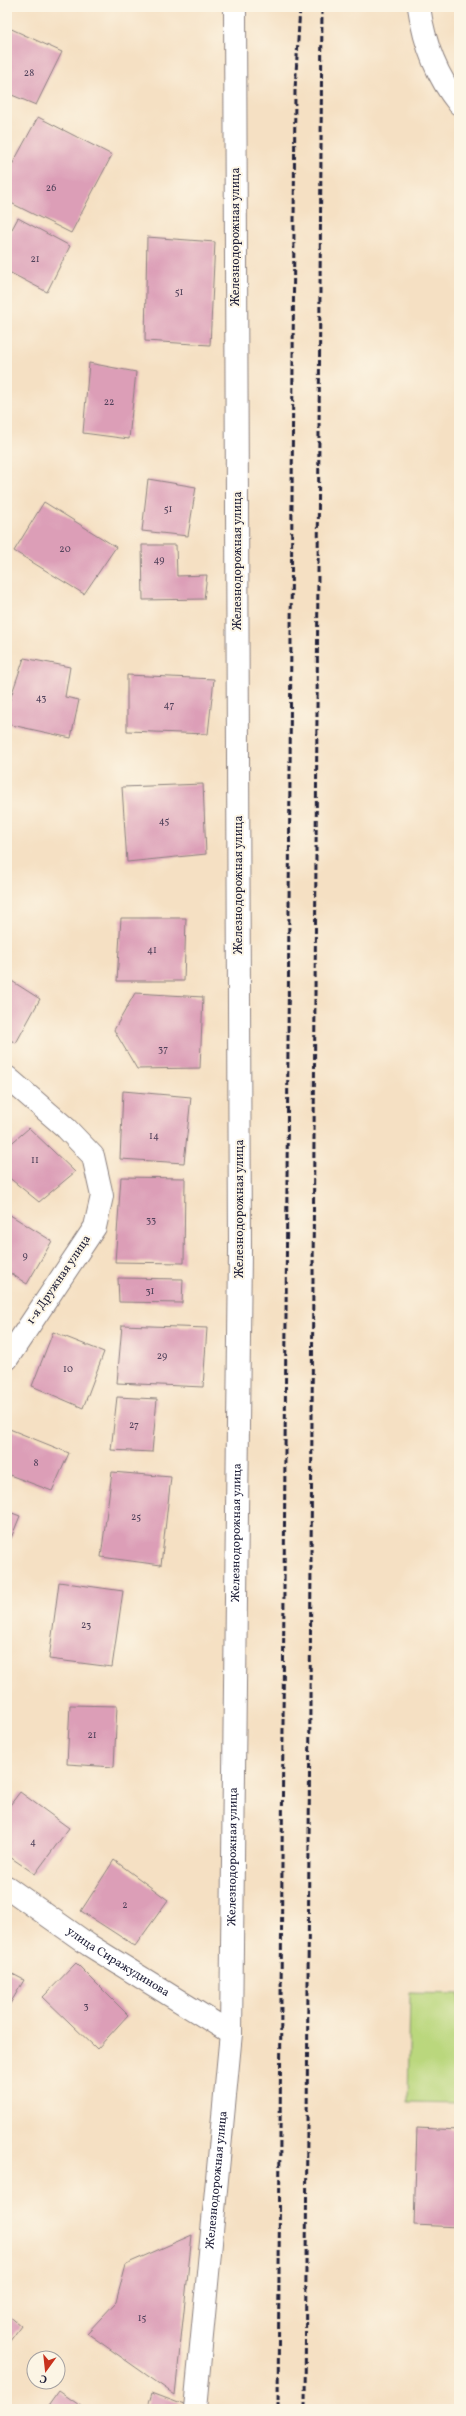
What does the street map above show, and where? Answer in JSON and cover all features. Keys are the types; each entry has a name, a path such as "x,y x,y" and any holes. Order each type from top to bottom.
{"street":[{"name":"Железнодорожная улица","path":"195,2409 231,2033 240,1251 235,7"},
{"path":"419,7 422,30 444,86 459,104"},
{"name":"1-я Дружная улица","path":"7,1077 66,1128 93,1156 102,1196 95,1227 7,1359"},
{"name":"улица Сиражудинова","path":"7,1887 89,1945 231,2033"}],"green space":[{"path":"410,1993 459,1994 459,2103 408,2102"}],"building":[{"path":"7,27 62,52 36,105 7,93"},
{"path":"38,117 112,155 71,233 7,201 7,174"},
{"path":"18,218 70,246 47,292 7,271 7,238"},
{"path":"147,237 215,242 210,345 145,341"},
{"path":"89,363 136,372 129,439 83,433"},
{"path":"148,479 196,487 188,536 142,531"},
{"path":"44,502 116,547 84,594 14,551"},
{"path":"142,545 176,545 177,576 207,575 204,599 143,600"},
{"path":"24,658 70,667 65,697 79,700 71,738 7,724 7,708"},
{"path":"127,675 214,679 208,734 127,731"},
{"path":"203,784 206,854 127,862 122,787"},
{"path":"121,918 186,918 184,981 117,981"},
{"path":"7,978 40,999 16,1043 7,1038"},
{"path":"135,993 203,997 200,1068 137,1069 114,1030"},
{"path":"123,1091 191,1097 184,1163 120,1159"},
{"path":"29,1128 75,1172 39,1202 7,1176 7,1147"},
{"path":"121,1177 185,1178 184,1263 115,1262"},
{"path":"7,1213 52,1241 27,1284 7,1271"},
{"path":"118,1278 183,1279 182,1303 119,1302"},
{"path":"122,1325 207,1328 203,1387 117,1383"},
{"path":"53,1332 104,1352 83,1408 32,1386"},
{"path":"117,1397 157,1399 152,1452 111,1450"},
{"path":"7,1428 69,1453 52,1491 7,1474"},
{"path":"112,1472 171,1477 161,1565 101,1557"},
{"path":"7,1511 20,1516 7,1548"},
{"path":"59,1582 123,1591 112,1667 49,1659"},
{"path":"70,1705 117,1706 114,1767 67,1764"},
{"path":"20,1792 69,1828 35,1874 7,1855 7,1809"},
{"path":"114,1860 168,1900 135,1946 81,1911"},
{"path":"76,1963 128,2015 97,2049 43,1997"},
{"path":"7,1971 24,1980 7,2009"},
{"path":"417,2128 459,2130 459,2227 414,2225"},
{"path":"192,2235 175,2395 87,2333 116,2302 126,2264"},
{"path":"7,2314 21,2326 7,2345"},
{"path":"59,2391 85,2409 46,2409"},
{"path":"152,2393 184,2405 183,2409 147,2409"}],"railway":[{"path":"278,2409 295,90 300,7"},
{"path":"305,2409 322,7"}]}
